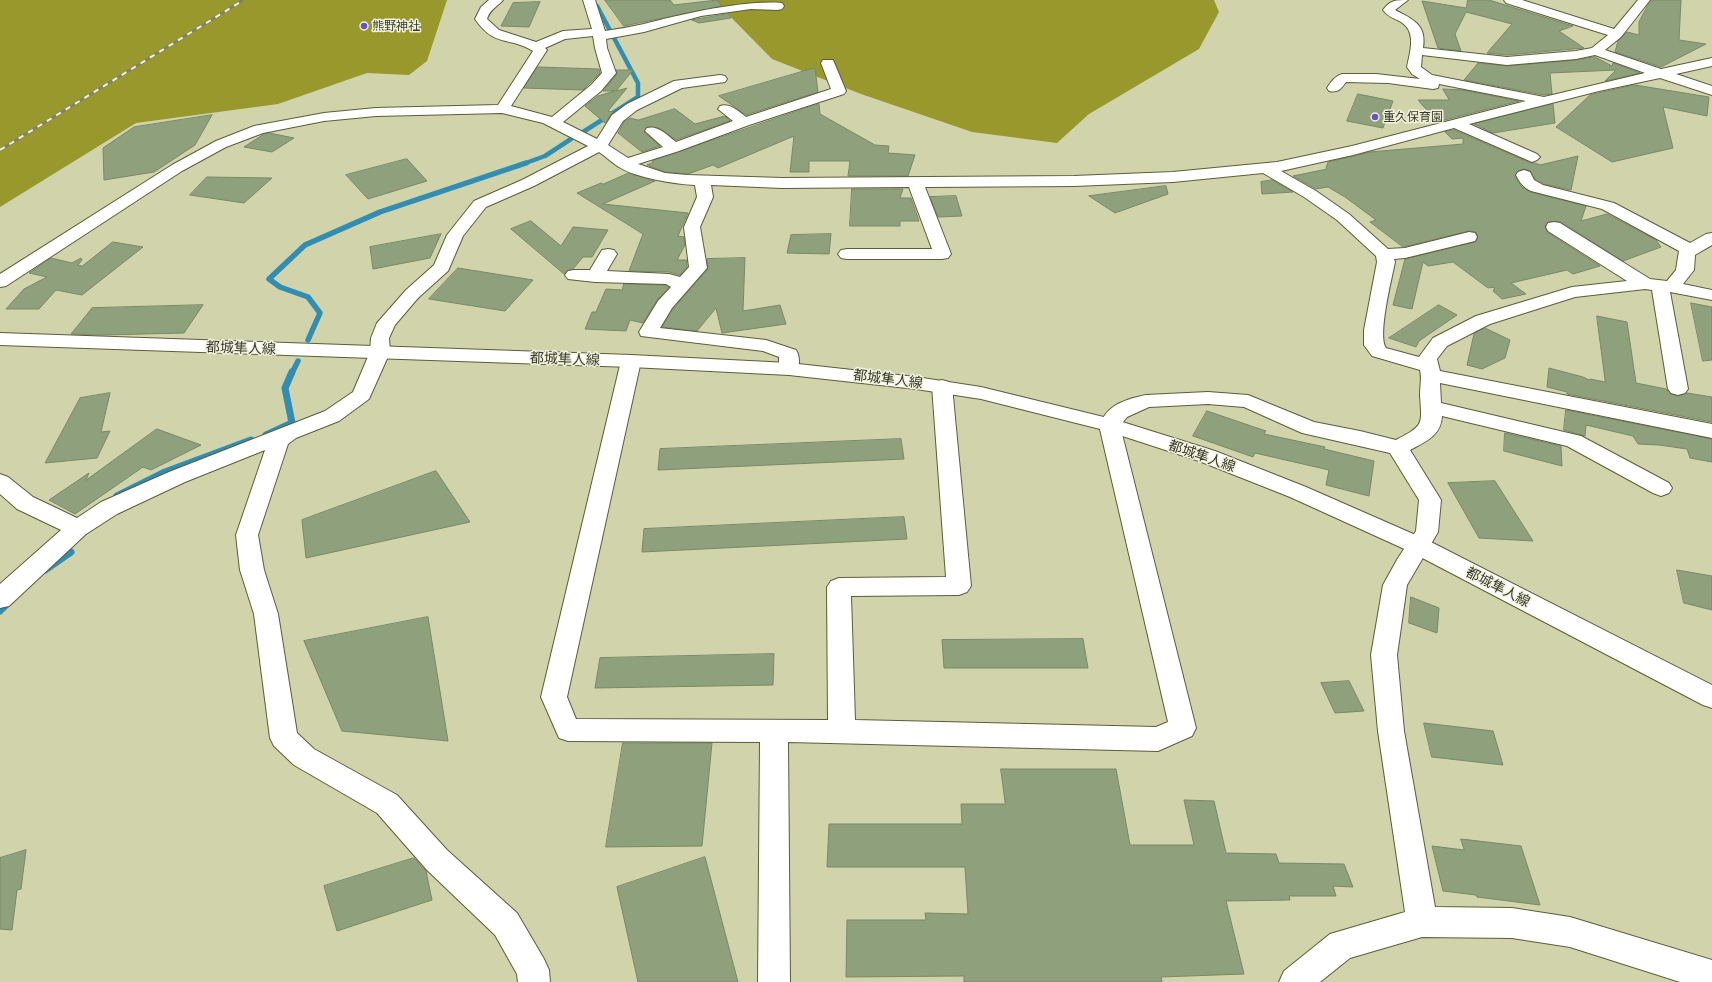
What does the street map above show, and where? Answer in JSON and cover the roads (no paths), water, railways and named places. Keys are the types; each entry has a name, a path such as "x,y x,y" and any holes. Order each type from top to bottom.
{"street":[{"path":"497,0 483,11 481,19 485,26 500,36 514,41 533,44 540,50 502,109"},
{"path":"553,123 596,88 609,73 601,48 606,34 589,0"},
{"path":"536,47 563,35 606,34 644,28 700,12 766,0"},
{"path":"1402,0 1392,5 1389,10 1391,13 1406,20 1413,26 1418,40 1418,51 1414,67 1417,71 1428,78 1489,88 1528,98"},
{"path":"1510,0 1617,34"},
{"path":"1418,51 1507,62 1576,55 1596,51 1617,34 1644,0"},
{"path":"746,4 778,6"},
{"path":"1596,51 1712,91"},
{"path":"0,282 177,168 221,144 259,129 324,117 369,113 502,109 533,115 553,123 600,146 624,164 663,177 782,183 1082,181 1217,174 1277,167 1353,150 1659,73 1712,62"},
{"path":"624,164 839,91 828,63"},
{"path":"1334,88 1342,78 1361,78 1407,81 1549,101"},
{"path":"0,599 78,528 109,508 177,477 332,416 362,395 380,352 380,338 386,323 412,294 442,267 456,235 480,204 528,184 600,146 617,118 632,107 679,84 720,80"},
{"path":"725,109 744,122"},
{"path":"1456,124 1532,157"},
{"path":"652,131 674,148"},
{"path":"1264,168 1310,194 1343,217 1384,254 1386,262 1373,330 1374,345 1379,352 1429,371 1712,431"},
{"path":"1524,175 1528,184 1537,188 1608,206 1690,251"},
{"path":"702,180 705,197 692,226 698,268 664,305 648,332 766,346 789,354 789,369"},
{"path":"847,254 942,254 930,216 920,197 916,183"},
{"path":"1554,228 1659,286"},
{"path":"909,236 914,254"},
{"path":"1384,254 1405,253 1469,237"},
{"path":"1659,286 1685,270 1687,252 1712,238"},
{"path":"595,277 608,254"},
{"path":"574,275 669,279 682,285"},
{"path":"1659,286 1678,389"},
{"path":"631,361 554,697 568,730 842,731 1158,739 1183,728 1109,425 1120,412 1146,402 1215,398 1248,401 1309,428 1360,438 1398,448 1424,434 1431,423 1432,407 1427,360 1440,342 1483,320 1572,292 1659,286 1712,295"},
{"name":"都城隼人線","path":"0,339 631,361 789,369 942,386 981,393 1109,425 1206,456 1298,492 1418,546 1712,697"},
{"path":"842,731 839,587 959,586 942,386"},
{"path":"1432,407 1574,441 1661,488"},
{"path":"288,434 279,441 247,535 252,570 266,614 284,738 304,757 387,804 437,860 506,924 533,970 534,982"},
{"path":"1398,448 1430,500 1427,532 1406,564 1395,585 1384,655 1391,731 1422,922"},
{"path":"0,482 25,503 78,528"},
{"path":"774,731 774,982"},
{"path":"1295,982 1341,945 1422,922 1512,923 1570,932 1712,976"}],"waterway":[{"path":"583,132 638,97 638,83 597,6"},
{"path":"523,164 545,156 571,139"},
{"path":"308,340 320,313 308,297 280,287 269,279 305,245 380,212 526,163"},
{"path":"292,373 298,361"},
{"path":"266,435 292,423 285,388 292,372"},
{"path":"117,496 165,472 251,440"},
{"path":"45,570 71,552"},
{"path":"0,611 10,601"}],"railway":[{"path":"0,150 242,1"}],"place":[{"name":"熊野神社","path":"364,26"},
{"name":"重久保育園","path":"1375,117"}]}
